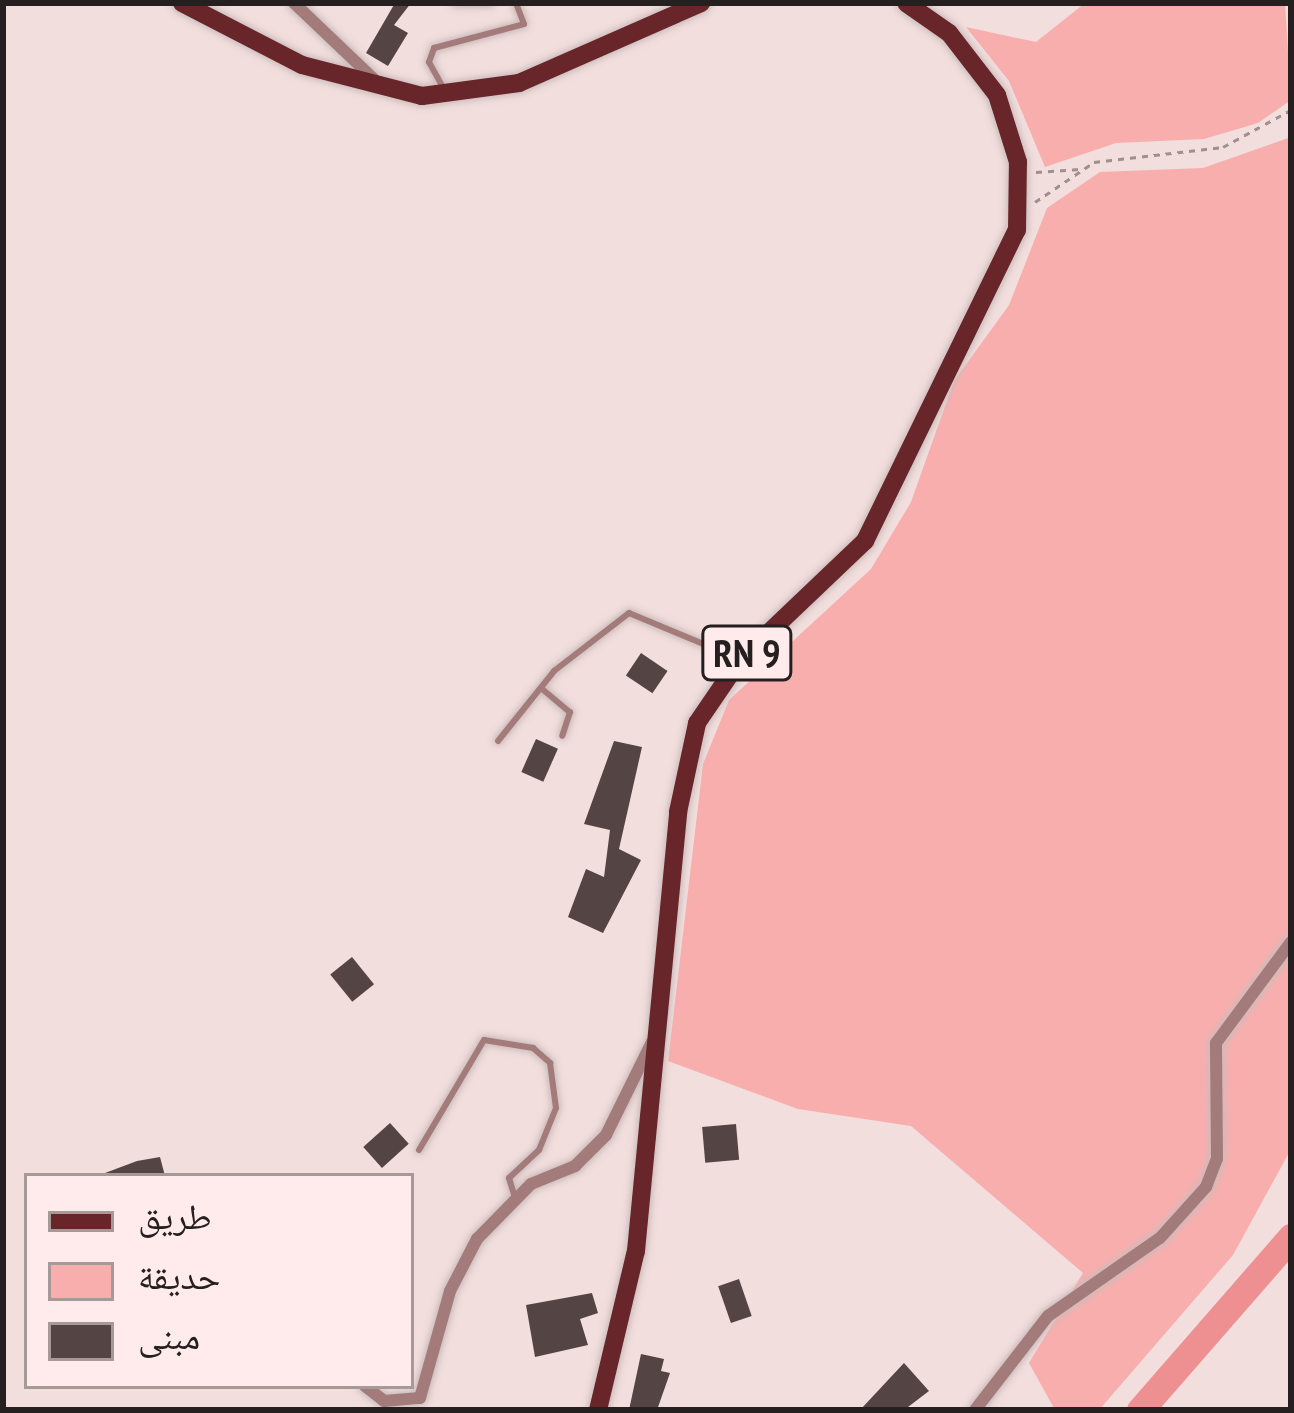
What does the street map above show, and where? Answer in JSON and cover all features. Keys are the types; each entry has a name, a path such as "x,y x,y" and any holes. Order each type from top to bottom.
{"main road":[{"path":"182,3 302,65 388,92 447,94 519,82 701,3"},
{"name":"RN 9","path":"598,1410 636,1251 652,1042 682,782 697,723 740,660 866,541 941,371 1004,267 1020,214 1018,162 985,73 906,3"}],"street":[{"path":"294,3 388,92"},
{"path":"975,1410 1048,1316 1160,1238 1206,1187 1218,1143 1216,1043 1291,942"},
{"path":"369,1389 384,1401 420,1398 450,1291 477,1239 515,1198 575,1166 606,1136 652,1042"}],"lane":[{"path":"454,3 491,3"},
{"path":"447,94 429,62 434,48 524,24 516,3"},
{"path":"498,741 541,688 634,612 740,660"},
{"path":"541,688 570,712 562,736"},
{"path":"419,1150 484,1040 533,1048 550,1063 556,1108 539,1150 509,1178 515,1198"}],"path":[{"path":"1020,214 1082,169 1112,156 1223,147 1291,110"},
{"path":"1018,162 1036,172 1082,169"}],"green space":[{"path":"1085,3 1285,3 1291,100 1258,123 1204,139 1116,143 1045,167 1009,81 966,27 1036,42"},
{"path":"1291,137 1291,1149 1233,1255 1099,1410 1055,1410 1029,1363 1083,1273 911,1126 798,1109 668,1061 703,764 729,700 871,569 911,502 954,381 1009,305 1047,208 1100,172 1203,168"}],"building":[{"path":"395,3 411,3 394,25 408,33 388,66 366,53"},
{"path":"641,653 668,671 652,693 626,675"},
{"path":"536,739 558,749 543,782 521,772"},
{"path":"614,741 642,747 619,849 641,860 603,933 568,917 586,869 604,877 610,830 584,824"},
{"path":"352,957 374,984 352,1002 330,975"},
{"path":"390,1123 409,1144 382,1168 363,1147"},
{"path":"736,1124 739,1160 705,1163 702,1127"},
{"path":"160,1157 164,1173 105,1173"},
{"path":"739,1279 752,1316 731,1323 718,1286"},
{"path":"592,1293 598,1313 580,1319 588,1345 535,1357 526,1305"},
{"path":"641,1354 664,1359 661,1371 670,1373 657,1410 629,1410"},
{"path":"904,1363 929,1391 908,1407 860,1410"}],"waterway":[{"path":"1140,1410 1291,1237"}]}
